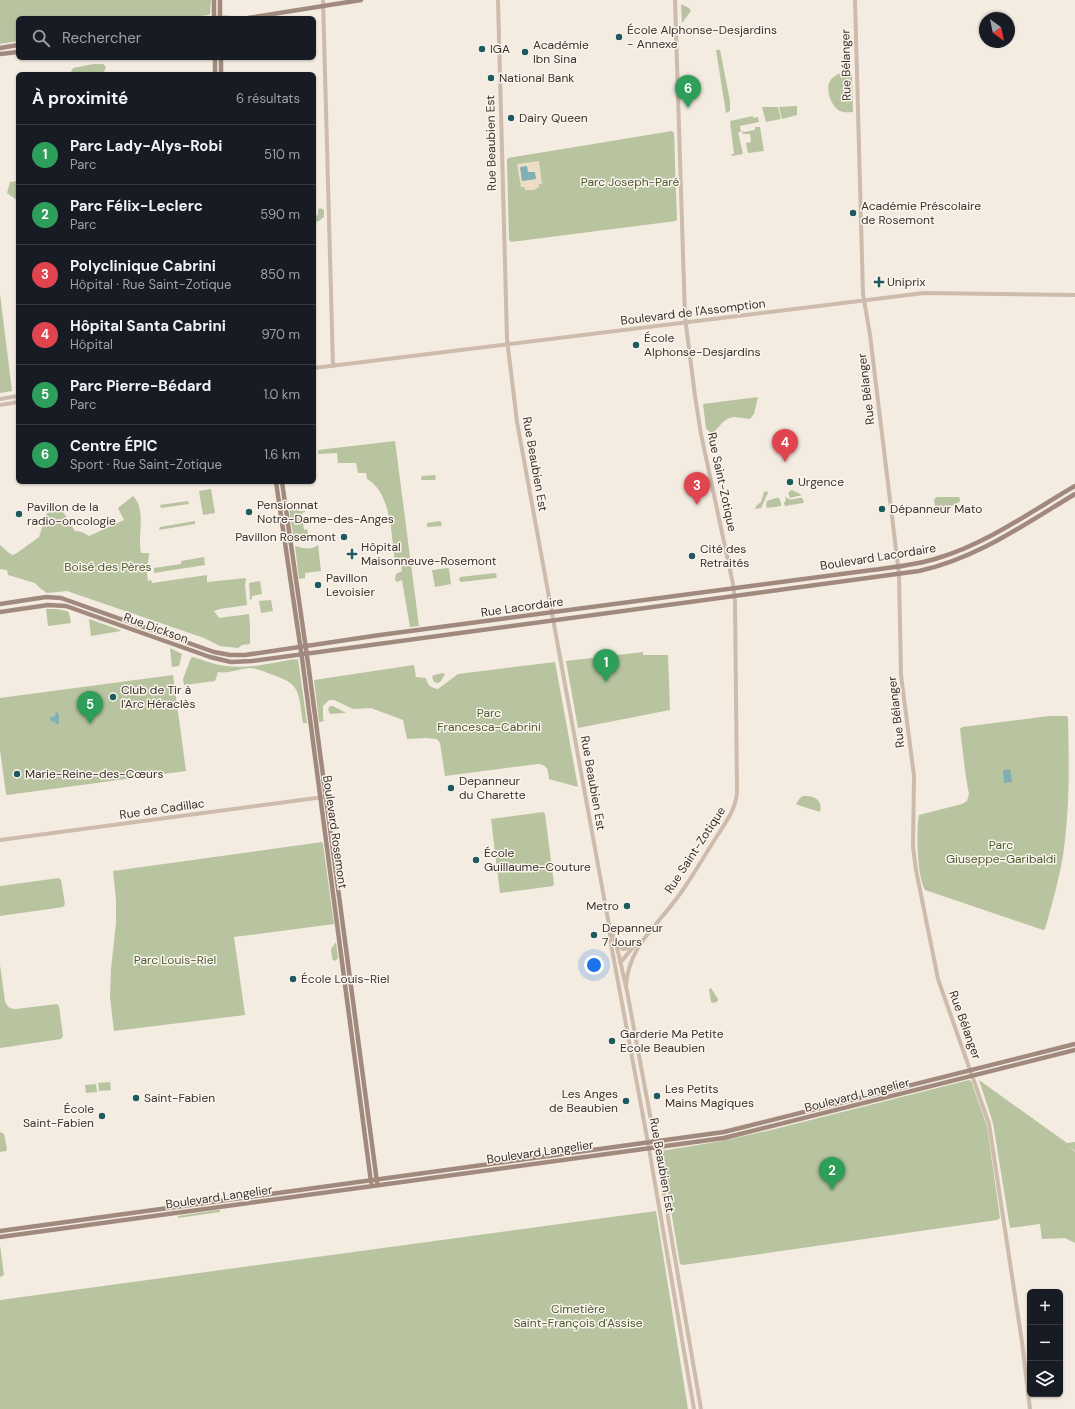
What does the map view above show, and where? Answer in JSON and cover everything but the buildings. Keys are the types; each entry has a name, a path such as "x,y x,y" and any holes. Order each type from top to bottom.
{"main road":[{"path":"214,0 214,16"},
{"path":"220,0 220,16"},
{"path":"260,16 361,0"},
{"path":"0,48 16,45"},
{"path":"0,54 16,52"},
{"path":"215,60 215,72"},
{"path":"221,60 221,72"},
{"name":"Boulevard Rosemont","path":"276,484 323,797 378,1185"},
{"name":"Boulevard Rosemont","path":"282,484 307,653 323,797 372,1186"},
{"name":"Boulevard Lacordaire","path":"667,598 898,566 931,560 966,548 1075,486"},
{"name":"Boulevard Lacordaire","path":"668,605 934,568 970,555 1075,494"},
{"name":"Rue Dickson","path":"0,604 46,598 61,598 224,654 245,655 306,646"},
{"name":"Rue Lacordaire","path":"306,646 667,598"},
{"name":"Rue Dickson","path":"0,612 48,605 66,606 222,661 239,662 307,653"},
{"name":"Rue Lacordaire","path":"307,653 668,605"},
{"path":"380,635 382,643"},
{"name":"Boulevard Langelier","path":"0,1238 649,1148 655,1145 729,1131 1075,1044"},
{"name":"Boulevard Langelier","path":"0,1231 648,1143 655,1145 724,1138 1075,1050"}],"street":[{"path":"323,0 333,366"},
{"name":"Rue Beaubien Est","path":"498,0 508,344 517,422 609,925 610,944 628,1031 649,1148 694,1409"},
{"name":"Rue Saint-Zotique","path":"616,969 620,962 679,896 723,826 736,802 737,792 734,588 701,434 695,399 686,323 683,273 675,0"},
{"name":"Rue Bélanger","path":"855,0 863,294 899,574 901,675 914,776 913,847 916,870 938,979 991,1132 1030,1409"},
{"name":"Boulevard de l'Assomption","path":"316,368 931,293 1075,295"},
{"path":"0,399 16,396"},
{"path":"0,405 16,402"},
{"name":"Rue de Cadillac","path":"0,840 323,797"},
{"name":"Rue Beaubien Est","path":"609,925 616,944 626,985 701,1409"},
{"name":"Rue Saint-Zotique","path":"629,964 633,954 643,938"},
{"path":"616,944 623,949 634,946"},
{"name":"Rue Beaubien Est","path":"626,985 629,964"},
{"path":"628,1031 634,1030"},
{"path":"635,1072 642,1071"},
{"path":"691,1391 698,1390"}],"green space":[{"path":"0,0 211,0 210,14 201,16 16,16 16,41 0,44"},
{"path":"681,4 689,8 691,11 682,23"},
{"path":"716,50 720,50 730,101 730,111 726,113"},
{"path":"93,64 103,64 106,67 104,72 71,72 73,68"},
{"path":"838,74 852,74 853,112 840,111 834,106 830,99 828,91 829,83"},
{"path":"797,106 797,115 782,119 779,107"},
{"path":"762,107 778,107 781,119 766,122"},
{"path":"753,116 753,118 758,117 759,122 740,126 741,132 738,132 743,154 732,156 731,154 734,154 730,121"},
{"path":"755,127 760,127 764,151 748,153 746,143 751,142 750,134 743,134 742,131 755,130"},
{"name":"Parc Joseph-Paré","path":"672,131 674,133 676,221 511,242 509,240 508,158"},
{"path":"16,181 16,200 7,193 10,182"},
{"path":"320,208 324,210 324,217 316,222 316,216 318,215 318,210"},
{"path":"0,294 12,391 0,393"},
{"path":"758,397 754,414 750,419 734,417 729,418 714,432 710,432 706,429 703,404"},
{"path":"395,441 419,626 410,627 402,580 397,582 395,580 396,574 402,571 401,565 395,562 389,516 381,494 367,479 366,473 358,473 356,463 338,463 337,453 318,454 318,450"},
{"path":"435,475 435,480 421,480 422,476"},
{"path":"211,489 215,513 203,515 199,491"},
{"path":"791,490 802,495 790,498 788,493"},
{"path":"767,491 768,493 761,508 755,509 761,502 764,492"},
{"name":"Boisé des Pères","path":"133,496 140,508 141,553 149,553 147,573 148,581 151,580 152,583 207,575 207,582 246,578 245,586 247,605 214,611 219,618 249,614 250,644 242,645 238,648 220,646 204,638 67,591 47,593 35,583 8,575 7,570 0,569 0,545 13,555 17,553 39,537 47,513 57,509 62,510 75,531 82,532 89,536 124,520 118,508"},
{"path":"785,496 789,499 802,498 804,502 785,506"},
{"path":"937,497 958,497 960,498 960,501 938,512 935,508 934,499"},
{"path":"779,498 781,506 767,508 767,501"},
{"path":"188,501 189,504 161,508 160,505"},
{"path":"298,507 299,511 305,511 302,513 304,530 307,529 308,534 301,535 294,541 289,509"},
{"path":"195,521 195,524 159,530 160,527"},
{"path":"440,521 442,524 441,526 427,527 427,523"},
{"path":"318,545 321,571 305,573 305,578 299,579 295,546 312,548"},
{"path":"204,557 205,565 154,573 154,568 181,564 181,561"},
{"path":"448,568 451,584 435,587 432,570"},
{"path":"495,573 497,576 496,578 461,582 459,580 460,577"},
{"path":"260,581 262,594 252,596 252,599 250,600 249,583"},
{"path":"271,600 273,611 261,613 259,601"},
{"path":"46,609 67,611 69,613 71,623 48,626"},
{"path":"89,619 120,630 121,631 91,636"},
{"path":"170,648 182,654 179,666 172,667"},
{"path":"643,652 643,655 668,655 670,710 578,728 566,661"},
{"path":"193,657 217,665 234,667 260,665 298,659 307,723 303,723 299,697 293,686 280,678 260,670 249,668 229,672 218,672 215,681 184,685 183,679 191,658"},
{"name":"Parc Francesca-Cabrini","path":"555,662 578,787 549,779 547,768 538,764 445,776 440,743 437,739 407,739 403,720 371,708 353,709 334,700 329,700 323,706 324,721 319,722 314,680 414,665 416,677 426,678 427,683 430,686 438,689 458,674"},
{"path":"445,674 441,681 438,683 434,682 432,677 434,675"},
{"path":"173,675 186,771 6,794 0,750 0,698"},
{"path":"330,706 333,706 346,713 330,714 328,709"},
{"name":"Parc Giuseppe-Garibaldi","path":"1049,716 1068,717 1069,752 1065,838 1055,892 1048,920 1045,929 1043,930 925,890 920,874 918,822 919,815 962,804 967,801 969,794 960,729 962,727"},
{"path":"803,796 811,796 817,799 821,808 820,812 796,804"},
{"path":"543,812 545,814 554,884 553,886 500,893 491,819"},
{"name":"Parc Louis-Riel","path":"322,842 334,924 234,937 245,1015 114,1031 110,997 111,969 116,923 116,900 113,871"},
{"path":"59,878 61,880 65,904 63,907 0,916 0,886"},
{"path":"336,942 338,958 335,961 332,959 331,949"},
{"path":"0,965 5,1001 8,1006 16,1009 57,1004 59,1006 63,1036 61,1039 0,1048"},
{"path":"711,988 718,999 718,1001 714,1003 711,1002 709,989"},
{"path":"969,1080 971,1081 987,1126 1000,1218 997,1220 683,1265 680,1264 661,1151 722,1141 771,1130"},
{"path":"979,1080 1067,1143 1075,1142 1075,1151 1068,1145 1075,1152 1075,1243 1065,1238 1042,1239 1040,1224 1010,1228 993,1123"},
{"path":"110,1082 111,1090 99,1091 98,1083"},
{"path":"96,1084 97,1092 86,1093 85,1085"},
{"path":"0,1132 4,1134 7,1149 6,1151 0,1152"},
{"path":"220,1210 220,1212 178,1218 178,1216"},
{"name":"Cimetière Saint-François d'Assise","path":"656,1211 688,1409 0,1409 0,1300"},
{"path":"0,1245 4,1275 0,1277"}],"shaded area":[{"path":"539,161 542,184 539,184 539,187 534,190 525,190 524,187 521,187 517,164"}],"water":[{"path":"527,166 528,172 535,172 536,179 522,181 520,167"},
{"path":"56,712 59,714 59,724 55,724 56,721 53,722 50,719 51,717 55,716"},
{"path":"1010,769 1012,782 1004,783 1003,770"}],"place":[{"name":"École Alphonse-Desjardins - Annexe","path":"619,37"},
{"name":"IGA","path":"482,49"},
{"name":"Académie Ibn Sina","path":"525,52"},
{"name":"National Bank","path":"491,78"},
{"name":"Centre ÉPIC","path":"688,108"},
{"name":"Dairy Queen","path":"511,118"},
{"name":"Académie Préscolaire de Rosemont","path":"853,213"},
{"name":"Uniprix","path":"879,282"},
{"name":"École Alphonse-Desjardins","path":"636,345"},
{"name":"Hôpital Santa Cabrini","path":"785,462"},
{"name":"Urgence","path":"790,482"},
{"name":"Polyclinique Cabrini","path":"697,505"},
{"name":"Dépanneur Mato","path":"882,509"},
{"name":"Pensionnat Notre-Dame-des-Anges","path":"249,512"},
{"name":"Pavillon de la radio-oncologie","path":"19,514"},
{"name":"Pavillon Rosemont","path":"344,537"},
{"name":"Hôpital Maisonneuve-Rosemont","path":"352,554"},
{"name":"Cité des Retraités","path":"692,556"},
{"name":"Pavillon Levoisier","path":"318,585"},
{"name":"Parc Lady-Alys-Robi","path":"606,682"},
{"name":"Club de Tir à l'Arc Héraclès","path":"113,697"},
{"name":"Parc Pierre-Bédard","path":"90,724"},
{"name":"Marie-Reine-des-Cœurs","path":"17,774"},
{"name":"Depanneur du Charette","path":"451,788"},
{"name":"École Guillaume-Couture","path":"476,860"},
{"name":"Metro","path":"627,906"},
{"name":"Depanneur 7 Jours","path":"594,935"},
{"name":"École Louis-Riel","path":"293,979"},
{"name":"Garderie Ma Petite Ecole Beaubien","path":"612,1041"},
{"name":"Les Petits Mains Magiques","path":"657,1096"},
{"name":"Saint-Fabien","path":"136,1098"},
{"name":"Les Anges de Beaubien","path":"626,1101"},
{"name":"École Saint-Fabien","path":"102,1116"},
{"name":"Parc Félix-Leclerc","path":"832,1190"}]}
